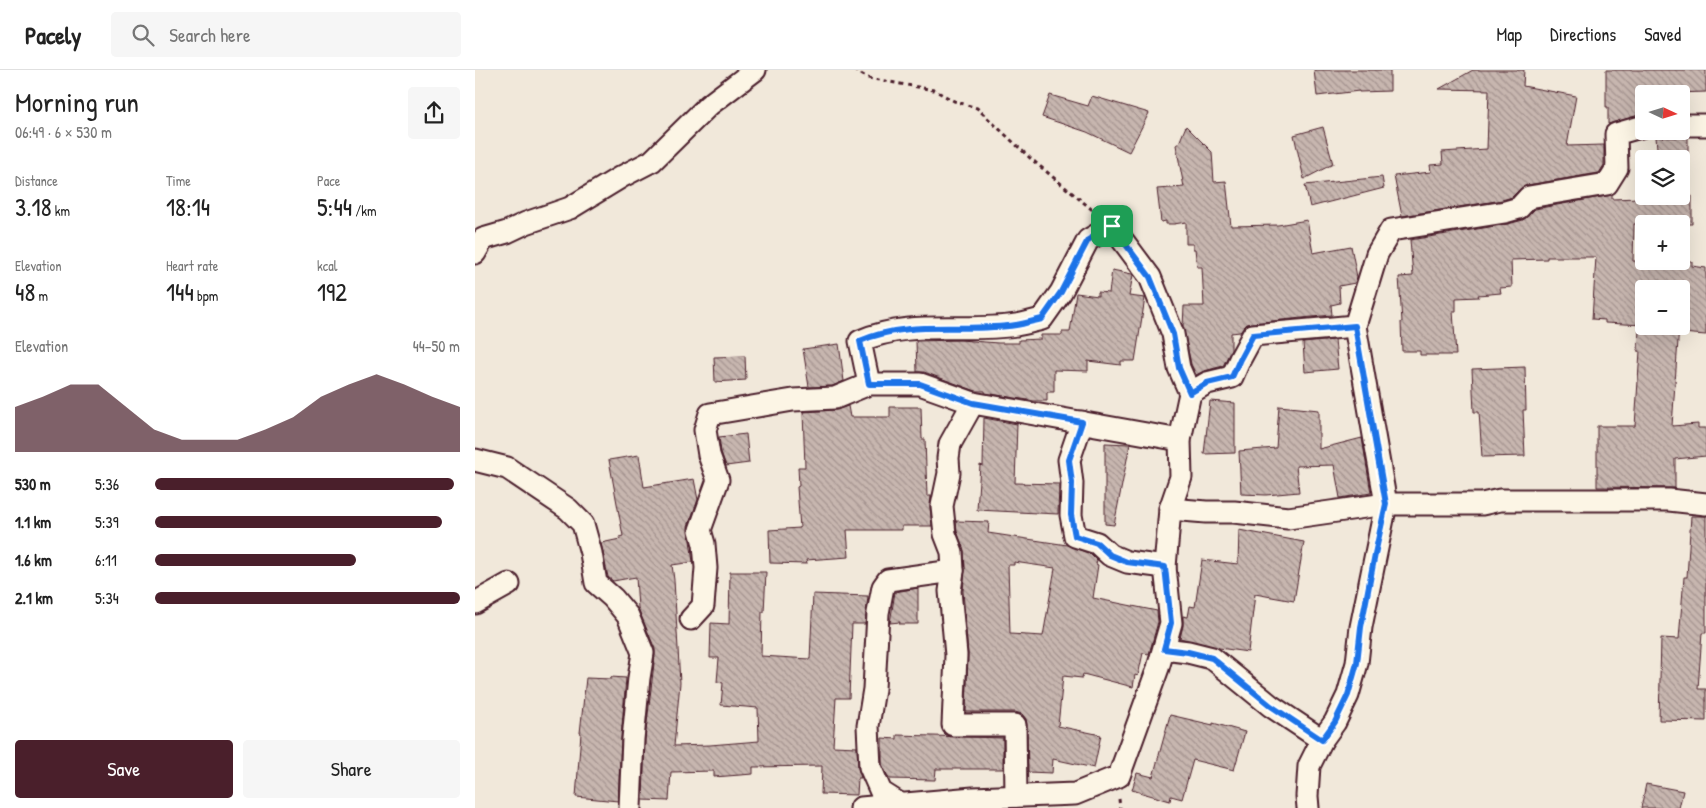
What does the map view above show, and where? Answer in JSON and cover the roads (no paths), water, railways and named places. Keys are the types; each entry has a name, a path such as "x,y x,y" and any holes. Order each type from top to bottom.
{"street":[{"path":"475,253 483,239 570,208 621,177 652,161 709,105 755,70"},
{"path":"1690,125 1706,125"},
{"path":"1308,808 1309,766 1322,740 1335,722 1348,695 1357,663 1363,618 1386,504 1355,326 1377,254 1391,230 1505,212 1519,208 1529,197 1607,184 1617,168 1616,134 1635,129"},
{"path":"861,808 1016,796 1075,794 1119,776 1164,649 1171,623 1165,567 1170,508 1181,477 1180,440 1190,393 1179,368 1173,334 1150,277 1112,226 1088,240 1061,292 1042,319 1006,326 909,328 874,335 860,341 869,384"},
{"path":"1190,393 1207,383 1232,377 1253,335 1355,326"},
{"path":"691,619 703,606 706,568 704,544 700,530 718,480 709,455 705,430 710,414 793,400 835,398 869,384 920,384 973,403 1180,440"},
{"path":"973,403 950,444 948,458 949,473 943,506 945,534 952,552 953,571 950,591 956,655 953,725 1015,724 1016,796"},
{"path":"1082,422 1069,460 1072,483 1071,515 1075,536 1097,543 1110,555 1127,562 1165,567"},
{"path":"475,460 507,468 568,509 583,524 591,553 596,583 613,598 628,616 643,653 633,739 630,808"},
{"path":"1170,508 1288,518 1386,504 1482,504 1501,500 1669,500 1706,504"},
{"path":"900,804 881,792 870,767 868,726 874,689 878,613 883,587 888,580 953,571"},
{"path":"475,603 509,584"},
{"path":"1164,649 1212,658 1271,706 1322,740"}]}
